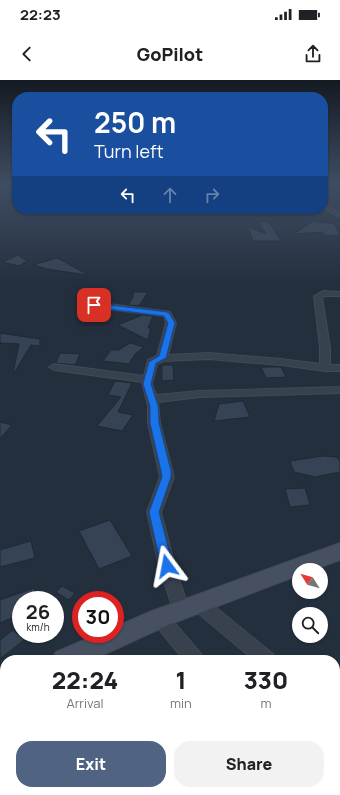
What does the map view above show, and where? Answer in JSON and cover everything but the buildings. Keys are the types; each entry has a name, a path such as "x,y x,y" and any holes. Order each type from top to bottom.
{"street":[{"path":"325,368 325,348 318,296 323,293 340,294"},
{"path":"94,305 167,314 171,323 162,358"},
{"path":"260,655 189,606 167,566 154,512 166,477 154,423 154,406 148,388 148,380 152,362 162,358 209,356 237,357 325,368 340,368"},
{"path":"54,367 148,380"},
{"path":"152,399 200,394 340,390"},
{"path":"76,655 189,606 339,554"},
{"path":"160,618 191,655"}],"route":[{"path":"94,305 167,314 171,323 162,358 152,362 147,384 154,406 154,423 166,471 166,477 154,512 167,566"}]}
